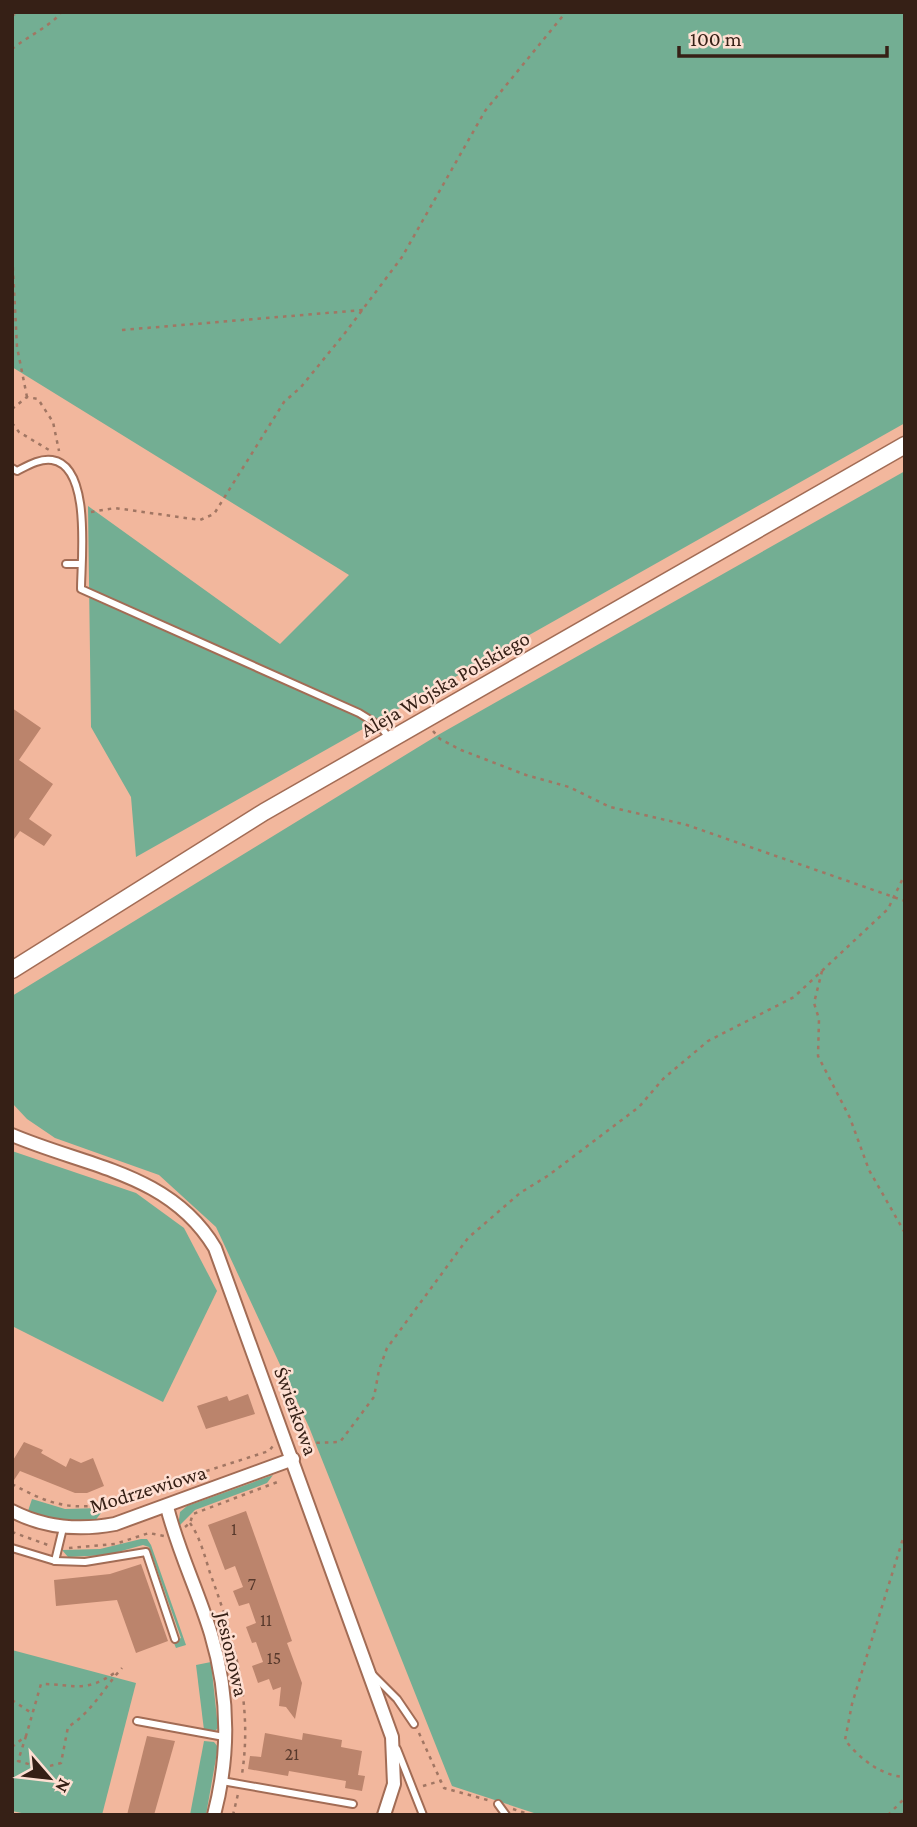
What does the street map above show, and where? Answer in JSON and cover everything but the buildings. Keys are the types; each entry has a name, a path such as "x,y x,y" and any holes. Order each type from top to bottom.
{"main road":[{"name":"Aleja Wojska Polskiego","path":"12,970 264,813 905,445"}],"street":[{"name":"Świerkowa","path":"12,1135 153,1187 195,1220 223,1263 392,1737 394,1784 384,1815"},
{"name":"Modrzewiowa","path":"12,1511 33,1521 63,1528 90,1529 167,1507 293,1459"},
{"name":"Jesionowa","path":"167,1507 218,1659 225,1704 226,1737 222,1782 214,1815"}],"lane":[{"path":"14,472 36,462 54,460 67,468 76,483 81,514 81,589 366,717 380,726 391,740"},
{"path":"66,564 81,564"},
{"path":"55,1561 63,1528"},
{"path":"12,1548 55,1561 85,1562 146,1552 175,1639"},
{"path":"369,1671 397,1699 414,1724"},
{"path":"138,1721 226,1737"},
{"path":"392,1737 423,1815"},
{"path":"222,1782 353,1804"},
{"path":"498,1804 506,1815"}],"path":[{"path":"12,16 18,12"},
{"path":"12,49 42,27 57,20 61,12"},
{"path":"81,514 115,508 200,520 214,514 284,402 301,387 402,257 485,111 566,12"},
{"path":"12,250 17,347 27,397"},
{"path":"122,330 363,310"},
{"path":"12,409 27,397 38,399 53,422 60,458 19,432 12,423"},
{"path":"428,719 440,739 479,757 569,787 610,807 687,825 905,901"},
{"path":"293,1459 310,1443 340,1442 364,1412 374,1398 379,1370 387,1349 468,1238 520,1193 549,1175 639,1107 663,1079 708,1041 794,997 888,909 905,874"},
{"path":"822,971 814,1003 819,1019 818,1056 850,1118 869,1170 905,1233"},
{"path":"12,1484 50,1504 73,1507 100,1505 269,1451 276,1442"},
{"path":"180,1531 190,1523 192,1514 280,1481"},
{"path":"12,1532 57,1547 87,1549 115,1544 149,1532 157,1536 168,1535"},
{"path":"905,1532 852,1704 845,1740 860,1758 895,1776 905,1777"},
{"path":"12,1762 18,1761 42,1768 61,1763 68,1727 92,1709 100,1693 122,1668 98,1684 68,1688 41,1684 18,1761"},
{"path":"12,1700 33,1714"},
{"path":"414,1724 444,1788 531,1815"},
{"path":"12,1747 26,1736"},
{"path":"413,1789 440,1781"},
{"path":"888,1815 905,1798"},
{"path":"903,1815 905,1810"}],"green space":[{"path":"12,12 905,12 905,423 136,857 131,797 91,727 88,506 280,644 349,575 12,367"},
{"path":"905,471 905,1815 540,1815 452,1786 309,1427 216,1227 159,1175 55,1138 27,1119 12,1103 12,996 438,735"},
{"path":"12,1151 136,1193 184,1228 217,1291 163,1402 12,1326"},
{"path":"273,1475 267,1483 195,1510 178,1527 180,1512 187,1506"},
{"path":"32,1499 65,1509 100,1508 101,1513 94,1522 62,1521 28,1511"},
{"path":"147,1539 151,1545 186,1645 176,1648 173,1641 181,1638 149,1547 143,1545 107,1555 68,1557 62,1550 100,1549"},
{"path":"12,1650 136,1683 102,1815 31,1815 12,1811"},
{"path":"211,1662 218,1728 214,1732 204,1730 196,1665"},
{"path":"204,1741 214,1742 218,1747 206,1815 190,1815"}]}
